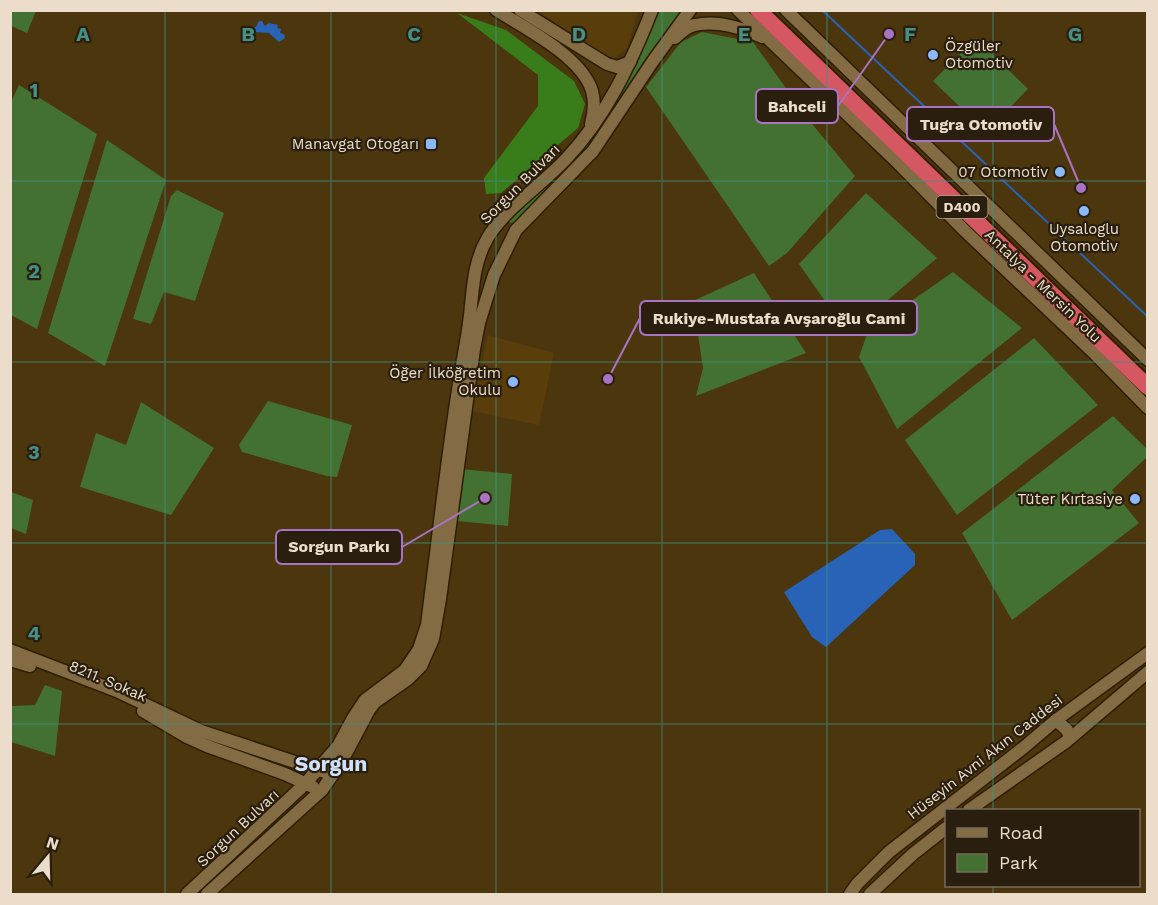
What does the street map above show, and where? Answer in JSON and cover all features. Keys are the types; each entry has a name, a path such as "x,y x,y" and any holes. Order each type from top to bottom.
{"highway":[{"name":"Antalya - Mersin Yolu","path":"758,10 785,23"},
{"name":"Antalya - Mersin Yolu","path":"772,10 1146,381"}],"main road":[{"path":"496,10 559,51 580,71 591,89 594,103 589,131"},
{"path":"520,10 607,64 617,67 630,62"},
{"name":"Sorgun Bulvarı","path":"187,894 250,838 305,784 338,746 365,700 405,670 419,650 424,636 475,274 486,240 498,223 555,170 589,131 630,62 650,10"},
{"path":"663,49 690,10"},
{"path":"738,10 785,23 1148,360"},
{"path":"663,49 682,31 693,25 730,26 751,32 785,23"},
{"path":"785,23 854,123 897,162 1148,408"},
{"name":"Sorgun Bulvarı","path":"207,894 322,790 333,776 375,702 408,679 422,666 433,639 474,349 479,322 494,275 516,230 593,151 663,49"},
{"path":"498,223 516,230"},
{"path":"475,274 494,275"},
{"path":"10,651 119,692 201,731 333,776"},
{"name":"Hüseyin Avni Akın Caddesi","path":"850,894 889,852 1056,720 1148,653"},
{"name":"8211. Sokak","path":"10,660 118,698 187,737 322,790"},
{"path":"970,809 1058,748 1148,672"},
{"path":"1056,720 1067,730 1070,738"},
{"path":"1044,730 1050,741 1058,748"},
{"path":"870,894 913,854 945,829"}],"shaded area":[{"path":"638,10 627,48 614,58 591,47 538,11"},
{"name":"Öğer İlköğretim Okulu","path":"488,335 554,353 539,425 472,411"}],"green space":[{"path":"10,11 36,11 27,33 11,26"},
{"path":"658,11 684,11 591,146 517,224 505,221 609,111 642,50"},
{"path":"457,13 506,30 574,81 585,104 578,128 501,193 486,194 484,178 538,106 538,75"},
{"path":"702,32 753,42 808,119 855,176 787,253 769,266 646,87 681,42"},
{"path":"976,38 1028,89 986,132 933,81"},
{"path":"19,85 97,134 37,329 11,315 10,104"},
{"path":"107,140 166,180 105,366 48,333"},
{"path":"177,190 224,213 195,301 164,292 151,324 133,319 171,196"},
{"path":"866,193 937,258 848,334 799,264"},
{"path":"953,272 1022,328 897,429 859,357 868,331"},
{"path":"754,273 806,353 696,396 703,368 693,301"},
{"path":"1034,338 1098,405 957,515 905,440"},
{"path":"268,401 352,425 337,477 242,452 239,445"},
{"path":"141,402 214,448 171,515 80,487 96,433 126,445"},
{"path":"1113,416 1147,449 1147,457 1112,490 1139,523 1012,620 962,533"},
{"path":"461,469 512,474 508,526 457,521"},
{"path":"11,492 33,500 26,534 11,528"},
{"path":"45,685 62,691 55,756 11,742 11,706 35,705"}],"water":[{"path":"259,21 262,21 265,26 269,23 278,25 277,28 281,29 280,33 284,34 285,38 279,42 269,33 254,32 251,27 256,27"},
{"path":"892,529 915,554 915,565 826,647 812,637 784,592 880,530"}],"waterway":[{"path":"822,10 1148,317"}],"place":[{"name":"Bahceli","path":"889,34"},
{"name":"Özgüler Otomotiv","path":"933,55"},
{"name":"Manavgat Otogarı","path":"431,144"},
{"name":"07 Otomotiv","path":"1060,172"},
{"name":"Tugra Otomotiv","path":"1081,188"},
{"name":"Uysaloglu Otomotiv","path":"1084,211"},
{"name":"Rukiye-Mustafa Avşaroğlu Cami","path":"608,379"},
{"name":"Öğer İlköğretim Okulu","path":"513,382"},
{"name":"Sorgun Parkı","path":"485,498"},
{"name":"Tüter Kırtasiye","path":"1135,499"}],"district":[{"name":"Sorgun","path":"331,764"}]}
